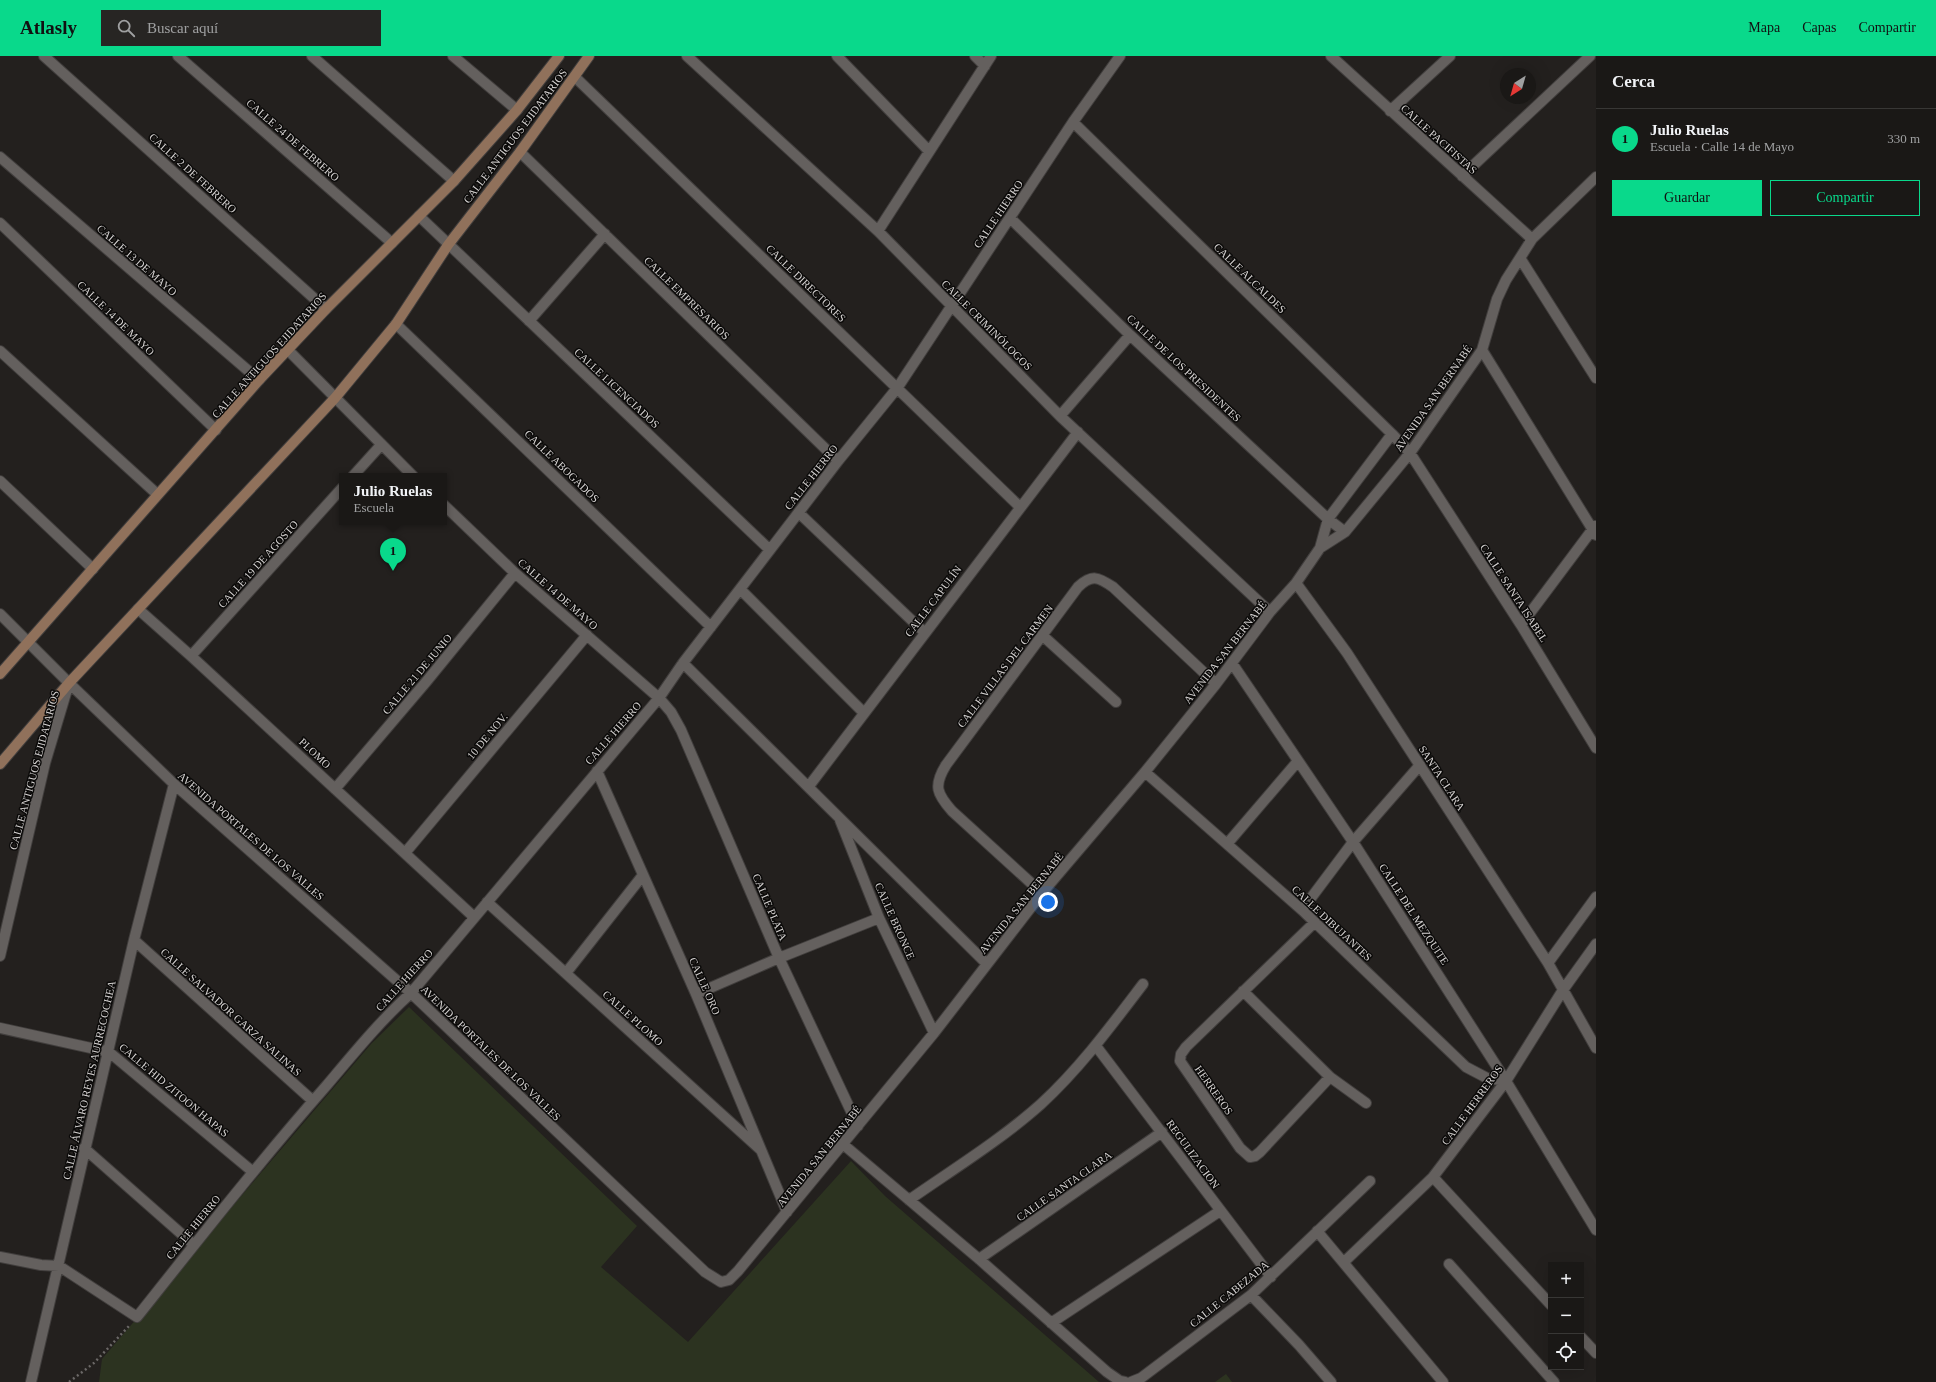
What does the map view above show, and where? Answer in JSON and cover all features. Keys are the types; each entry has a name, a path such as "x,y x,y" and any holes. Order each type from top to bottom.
{"street":[{"name":"CALLE 2 DE FEBRERO","path":"44,56 326,309"},
{"name":"CALLE 24 DE FEBRERO","path":"178,56 392,243"},
{"path":"312,56 454,180"},
{"path":"453,56 517,110"},
{"name":"CALLE ANTIGUOS EJIDATARIOS","path":"0,674 259,380 326,309 454,180 517,110 559,56"},
{"name":"CALLE ANTIGUOS EJIDATARIOS","path":"0,764 68,683 335,398 396,324 448,245 520,152 589,56"},
{"name":"CALLE CRIMINÓLOGOS","path":"687,56 878,231 1060,416 1270,612"},
{"path":"837,56 929,151"},
{"path":"975,56 985,66"},
{"path":"878,231 991,56"},
{"name":"CALLE HIERRO","path":"137,1317 253,1172 391,1012 411,993 659,698 683,662 838,461 898,387 1073,122 1120,56"},
{"name":"CALLE PACIFISTAS","path":"1331,56 1532,239"},
{"path":"1390,111 1450,56"},
{"path":"1462,176 1590,56"},
{"name":"CALLE DIRECTORES","path":"575,77 898,387 1020,507"},
{"name":"CALLE ALCALDES","path":"1073,122 1410,453"},
{"name":"CALLE EMPRESARIOS","path":"520,152 838,461"},
{"name":"CALLE 13 DE MAYO","path":"0,158 259,380"},
{"name":"AVENIDA SAN BERNABÉ","path":"1320,548 1345,532 1410,453 1482,350 1497,299 1506,280 1532,239 1596,177"},
{"name":"CALLE LICENCIADOS","path":"419,216 770,550"},
{"name":"CALLE DE LOS PRESIDENTES","path":"1010,218 1130,334 1328,519 1345,532"},
{"name":"CALLE 14 DE MAYO","path":"0,223 216,430"},
{"path":"529,322 605,234"},
{"path":"1520,258 1596,378"},
{"name":"CALLE ABOGADOS","path":"396,324 711,627"},
{"path":"1060,416 1130,334"},
{"path":"288,350 410,473"},
{"path":"1482,350 1595,530 1521,626"},
{"path":"0,351 158,494"},
{"name":"CALLE CAPULÍN","path":"809,786 924,632 1078,432"},
{"name":"AVENIDA SAN BERNABÉ","path":"738,1271 844,1144 934,1033 1042,893 1145,772 1216,684 1270,612 1296,583 1320,548 1328,519 1392,434"},
{"path":"356,473 381,445"},
{"name":"CALLE SANTA ISABEL","path":"1410,453 1521,626 1596,748"},
{"path":"0,481 93,569"},
{"name":"CALLE 19 DE AGOSTO","path":"191,656 339,491"},
{"name":"CALLE 14 DE MAYO","path":"447,508 515,573 659,698"},
{"path":"799,513 924,632"},
{"name":"CALLE 21 DE JUNIO","path":"335,789 426,682 515,573"},
{"name":"CALLE VILLAS DEL CARMEN","path":"1042,893 952,811 941,799 937,786 939,775 946,765 1078,587 1086,580 1094,577 1113,587 1216,684"},
{"name":"SANTA CLARA","path":"1296,583 1347,653 1548,963 1562,990"},
{"path":"740,589 864,713"},
{"name":"PLOMO","path":"138,609 474,917"},
{"name":"AVENIDA PORTALES DE LOS VALLES","path":"0,614 68,683 174,784 411,993 705,1272 721,1282 729,1280 738,1271"},
{"name":"10 DE NOV.","path":"405,853 587,634"},
{"path":"1042,635 1116,702"},
{"name":"CALLE BRONCE","path":"683,662 987,964"},
{"name":"CALLE DEL MEZQUITE","path":"1232,663 1353,842 1506,1081 1596,1230"},
{"name":"CALLE ANTIGUOS EJIDATARIOS","path":"0,956 45,763 68,683"},
{"name":"CALLE PLATA","path":"659,698 671,712 681,730 779,958 858,1126"},
{"path":"1227,844 1298,762"},
{"path":"1302,910 1353,842 1420,765"},
{"name":"CALLE ORO","path":"597,771 696,994 787,1212"},
{"name":"CALLE DIBUJANTES","path":"1145,772 1302,910 1466,1067 1487,1078 1506,1081"},
{"name":"CALLE ÁLVARO REYES AURRECOCHEA","path":"31,1382 59,1266 84,1148 109,1052 134,940 174,784"},
{"name":"CALLE BRONCE","path":"838,817 879,918 934,1033"},
{"path":"566,973 643,876"},
{"path":"1548,963 1596,897"},
{"name":"CALLE PLOMO","path":"487,902 763,1152"},
{"path":"696,994 779,958 879,918"},
{"name":"HERREROS","path":"1314,922 1186,1047 1181,1054 1180,1061 1245,1154 1250,1157 1260,1152 1330,1077"},
{"name":"CALLE SALVADOR GARZA SALINAS","path":"134,940 313,1101"},
{"name":"CALLE HERREROS","path":"1344,1262 1433,1177 1506,1081 1562,990 1596,944"},
{"path":"909,1200 1014,1126 1041,1104 1065,1081 1096,1046 1144,984"},
{"path":"1562,990 1596,1048"},
{"path":"1243,991 1330,1077 1366,1103"},
{"name":"CALLE HID ZITOON HAPAS","path":"0,1028 109,1052 253,1172"},
{"name":"REGULIZACION","path":"1096,1046 1271,1277"},
{"name":"CALLE SANTA CLARA","path":"979,1260 1162,1132"},
{"path":"844,1144 1107,1372 1120,1381 1125,1382"},
{"path":"84,1148 194,1245"},
{"path":"1433,1177 1548,1302"},
{"name":"CALLE CABEZADA","path":"1131,1382 1141,1378 1251,1295 1370,1181"},
{"path":"1051,1323 1220,1211"},
{"path":"1317,1231 1443,1382"},
{"path":"0,1257 41,1265 59,1266 137,1317"},
{"path":"1449,1264 1554,1382"},
{"path":"1251,1295 1299,1345 1331,1382"},
{"path":"1584,1340 1596,1353"}],"path":[{"path":"69,1382 94,1363 137,1317"}],"green space":[{"path":"409,1007 637,1226 601,1267 688,1342 851,1161 885,1196 1099,1382 99,1382 102,1359 371,1044"},
{"path":"1226,1374 1232,1382 1215,1382"}],"place":[{"name":"Julio Ruelas","path":"393,571"}]}
